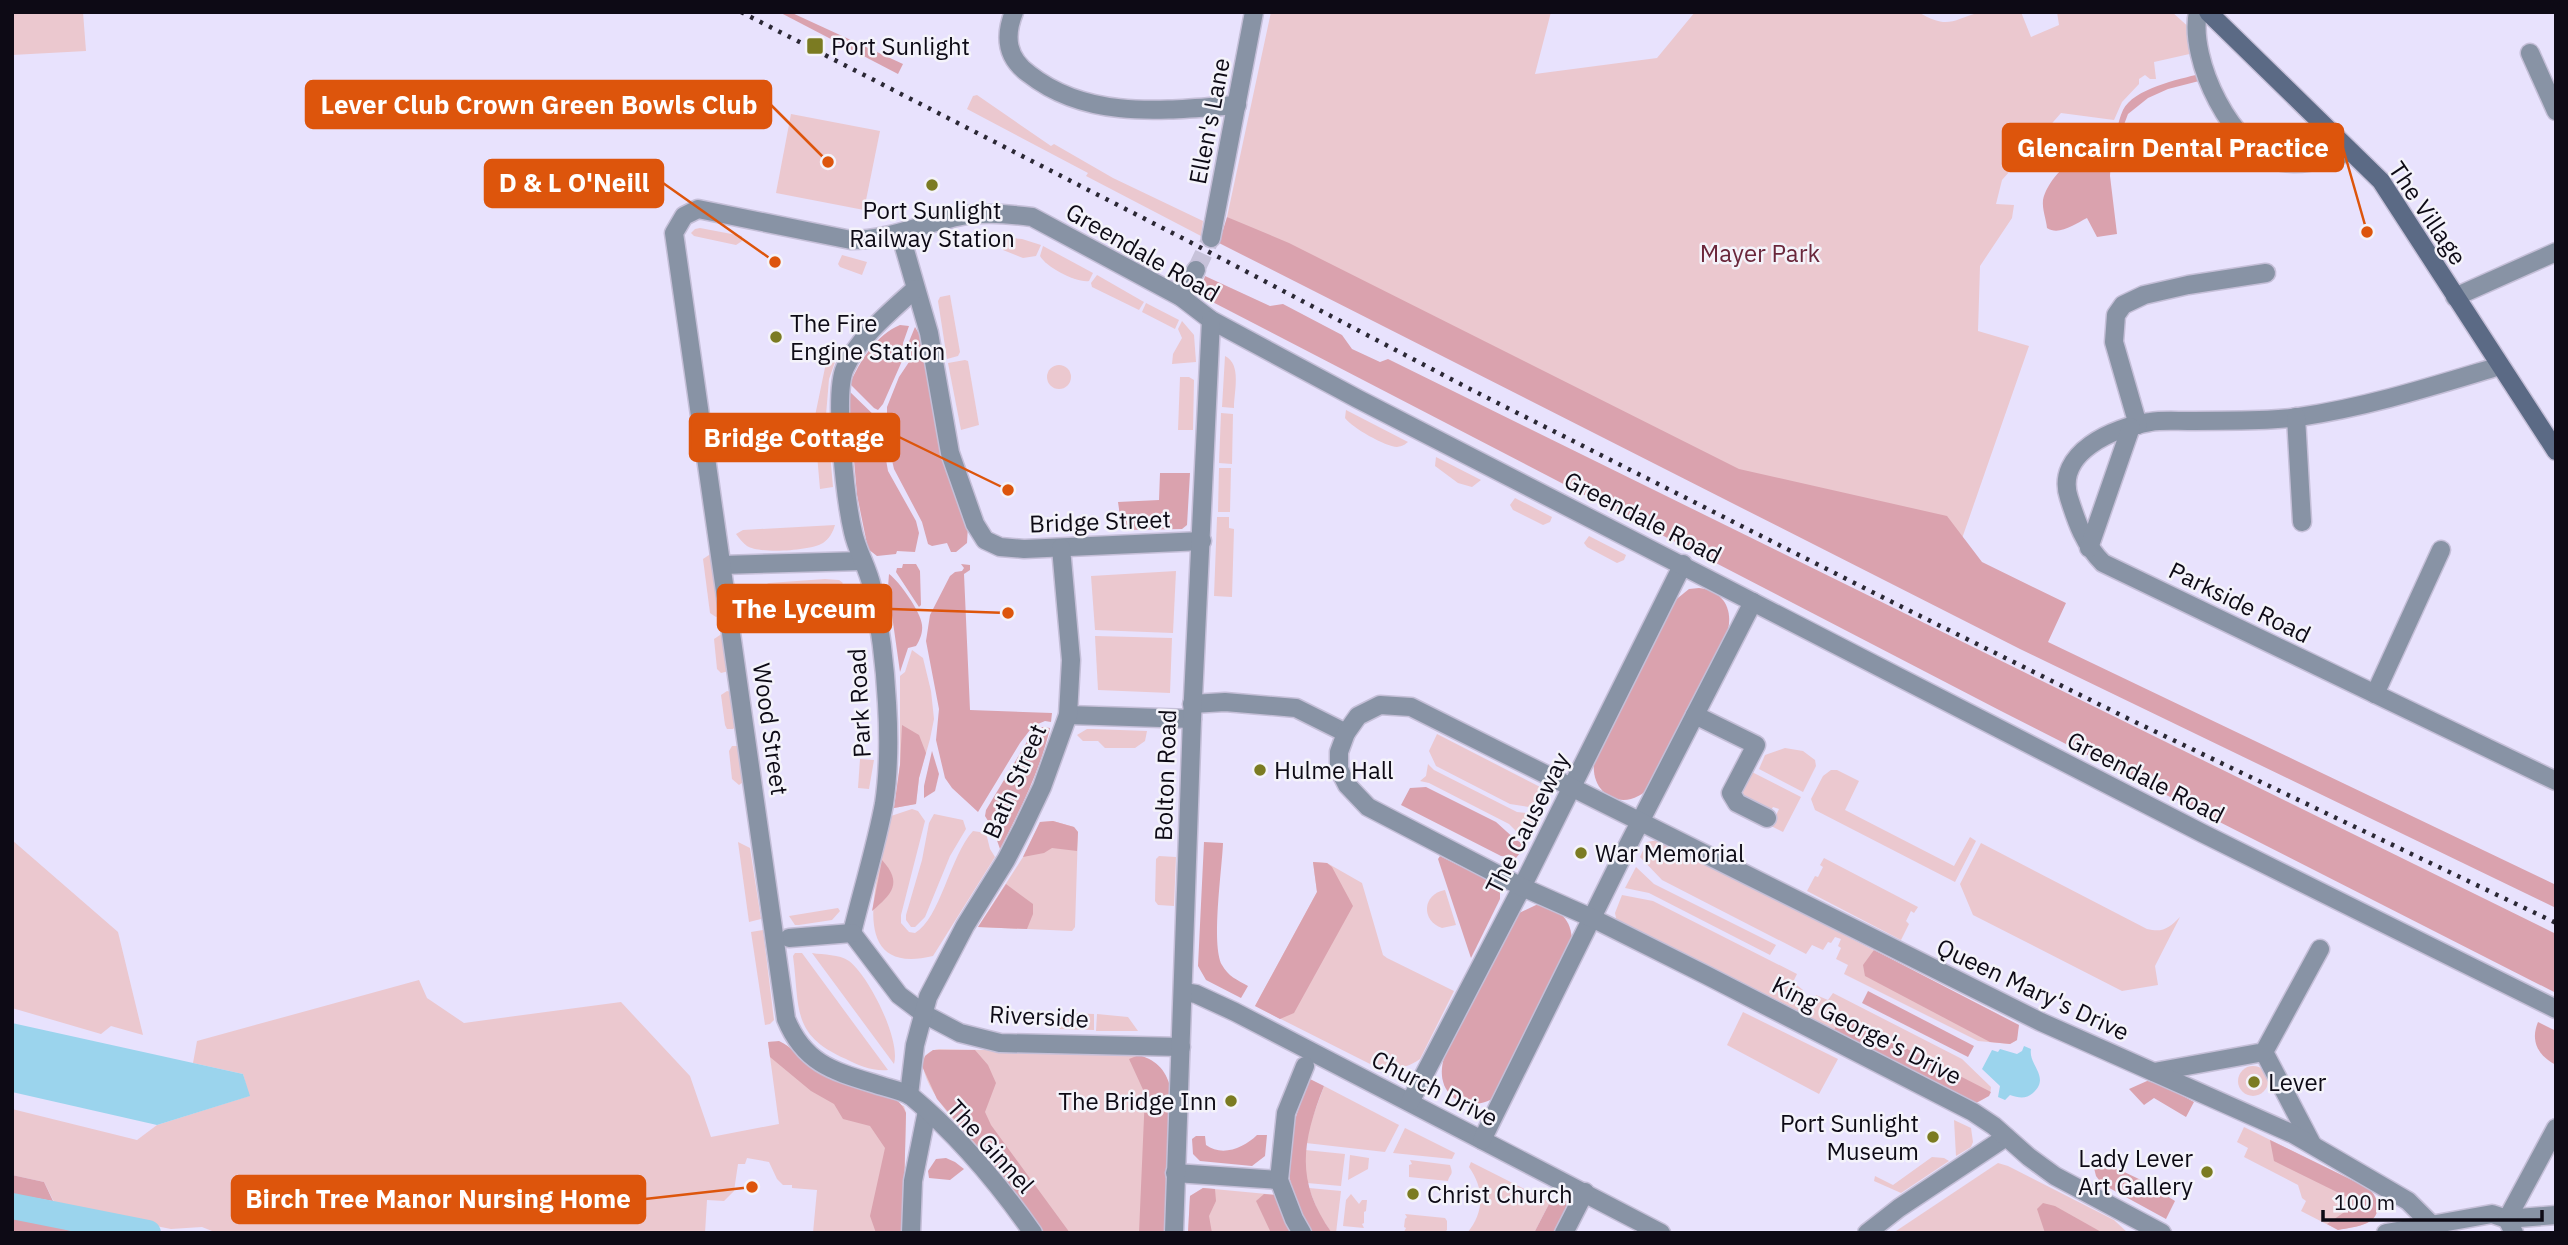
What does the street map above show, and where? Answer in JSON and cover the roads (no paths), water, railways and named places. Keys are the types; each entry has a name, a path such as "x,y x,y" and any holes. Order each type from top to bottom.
{"main road":[{"name":"The Village","path":"2208,12 2351,152 2392,196 2556,451"}],"street":[{"path":"1014,12 1008,38 1012,57 1041,84 1075,100 1094,106 1155,111 1237,105"},
{"name":"Ellen's Lane","path":"1211,238 1254,12"},
{"path":"2198,12 2197,36 2202,65 2214,96 2250,143 2265,155 2283,162 2309,162 2351,152"},
{"path":"2530,52 2556,111"},
{"name":"Greendale Road","path":"684,216 698,209 712,211 851,240 872,240 963,216 1010,214 1032,217 1181,297 1211,320 1358,399 2202,833 2556,1009"},
{"name":"Wood Street","path":"684,216 674,233 786,1019 802,1049 819,1063 838,1072 909,1095"},
{"path":"900,233 915,289"},
{"path":"2455,297 2556,253"},
{"path":"1181,297 1196,270"},
{"path":"2090,548 2134,426 2114,342 2116,315 2123,305 2144,295 2188,285 2266,274"},
{"name":"Bridge Street","path":"915,289 929,333 950,453 975,524 985,540 999,547 1061,548 1202,541"},
{"name":"Park Road","path":"852,933 883,804 889,747 879,627 871,583 851,523 839,415 840,391 844,370 854,352 915,289"},
{"name":"Bolton Road","path":"1174,1233 1192,712 1211,320"},
{"name":"Parkside Road","path":"2500,366 2363,406 2296,417 2151,422 2134,426 2077,454 2068,471 2066,491 2079,531 2103,563 2556,781"},
{"path":"2296,417 2302,522"},
{"name":"Bath Street","path":"909,1095 915,1045 929,998 965,926 1006,860 1041,790 1068,715 1071,660 1061,548"},
{"path":"2375,694 2441,550"},
{"path":"722,565 862,561"},
{"name":"The Causeway","path":"1409,1102 1573,788 1683,564"},
{"path":"1482,1140 1641,820 1754,602"},
{"path":"1068,715 1192,712 1225,702 1296,708 1346,733"},
{"name":"Queen Mary's Drive","path":"1346,733 1357,716 1380,705 1411,707 2041,1022 2293,1134 2408,1201 2431,1224"},
{"path":"1695,715 1756,745 1731,793 1737,803 1767,818"},
{"name":"King George's Drive","path":"1346,733 1339,752 1339,769 1347,785 1357,797 1393,822 1522,887 1592,918 1961,1106 1994,1126 2028,1157 2055,1176 2139,1227 2162,1233"},
{"path":"789,938 852,933"},
{"name":"Riverside","path":"852,933 899,995 925,1014 960,1033 1000,1043 1181,1047"},
{"path":"2264,1052 2320,949"},
{"name":"Church Drive","path":"1184,992 1235,1012 1661,1233"},
{"path":"2154,1072 2264,1052"},
{"path":"2264,1052 2312,1144"},
{"path":"1301,1233 1279,1180 1286,1113 1305,1066"},
{"name":"The Ginnel","path":"909,1095 974,1157 1033,1233"},
{"path":"911,1233 913,1181 927,1111"},
{"path":"2511,1226 2556,1128"},
{"path":"1867,1233 1899,1208 2006,1137"},
{"path":"1175,1173 1279,1180"},
{"path":"1564,1233 1585,1192"},
{"path":"2386,1233 2492,1214 2511,1226 2556,1215"}],"water":[{"path":"12,1023 243,1074 250,1096 157,1125 12,1092"},
{"path":"2024,1046 2031,1049 2039,1076 2038,1087 2025,1097 2010,1095 2005,1100 1998,1097 2000,1086 1982,1069 1992,1050 1998,1052 2000,1049 2017,1054"}],"waterway":[{"path":"12,1206 148,1233"}],"tunnel":[{"path":"1196,270 1211,238"}],"railway":[{"path":"741,12 1468,388 1898,605 2129,719 2556,923"}],"place":[{"name":"Port Sunlight","path":"815,46"},
{"name":"Lever Club Crown Green Bowls Club","path":"828,162"},
{"name":"Port Sunlight Railway Station","path":"932,185"},
{"name":"Glencairn Dental Practice","path":"2367,232"},
{"name":"D & L O'Neill","path":"775,262"},
{"name":"The Fire Engine Station","path":"776,337"},
{"name":"Bridge Cottage","path":"1008,490"},
{"name":"The Lyceum","path":"1008,613"},
{"name":"Hulme Hall","path":"1260,770"},
{"name":"War Memorial","path":"1581,853"},
{"name":"Lever","path":"2254,1082"},
{"name":"The Bridge Inn","path":"1231,1101"},
{"name":"Port Sunlight Museum","path":"1933,1137"},
{"name":"Lady Lever Art Gallery","path":"2207,1172"},
{"name":"Birch Tree Manor Nursing Home","path":"752,1187"},
{"name":"Christ Church","path":"1413,1194"}],"park label":[{"name":"Mayer Park","path":"1760,253"}]}
